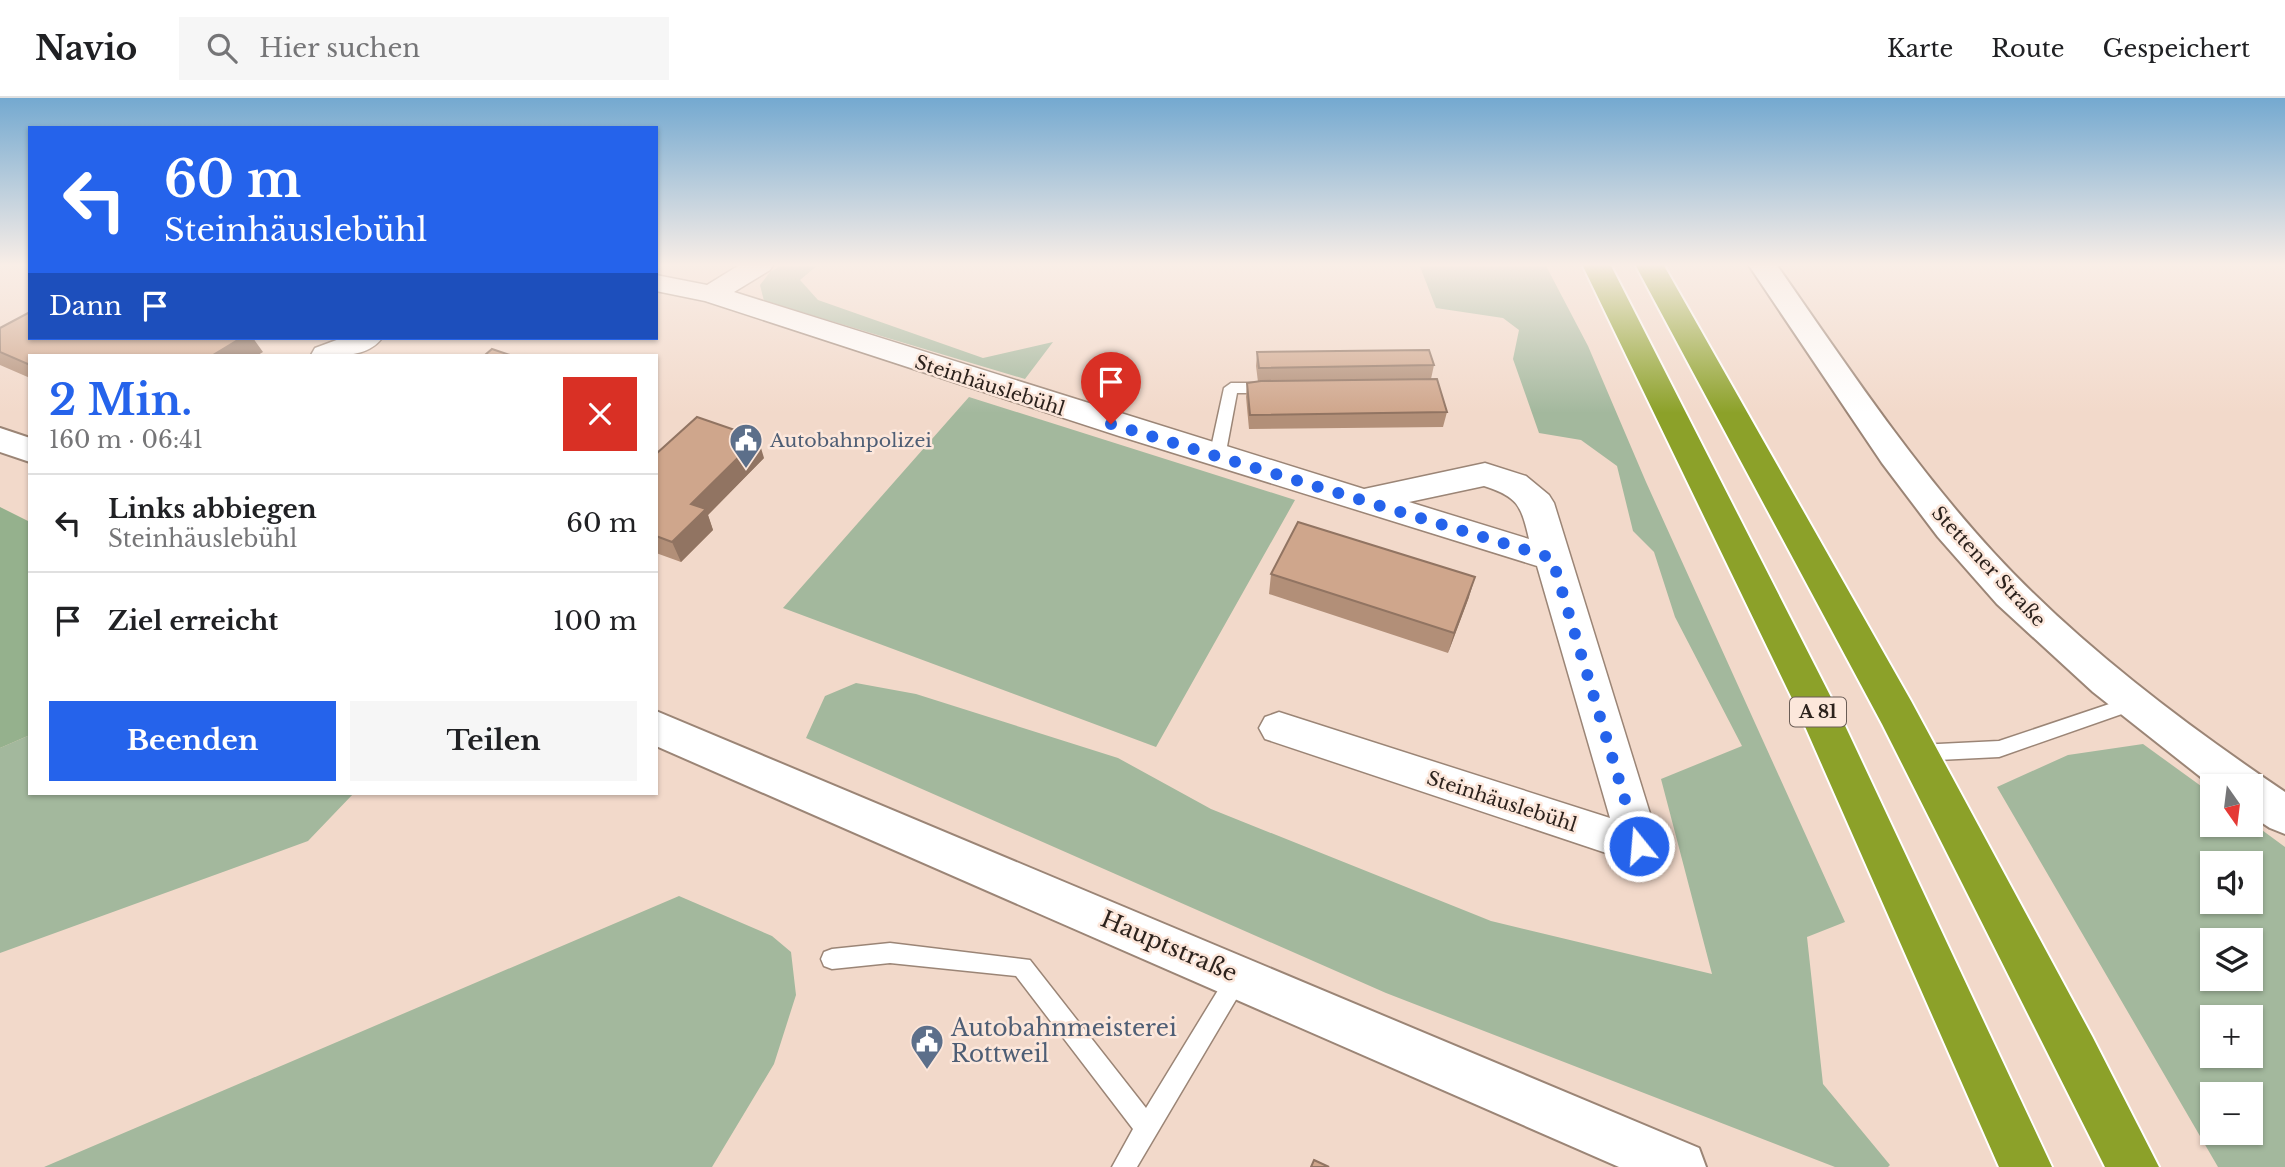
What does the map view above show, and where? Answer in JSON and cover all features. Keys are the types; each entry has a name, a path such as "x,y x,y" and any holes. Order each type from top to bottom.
{"highway":[{"name":"A 81","path":"1621,314 1819,715 2026,1167"},
{"path":"1677,314 1796,524 2133,1167"}],"street":[{"name":"Steinhäuslebühl","path":"773,314 1217,457 1552,558"},
{"name":"Stettener Straße","path":"1796,314 1929,502 1983,565 2051,632 2133,703 2227,774"},
{"path":"328,354 362,340"},
{"path":"0,439 28,451"},
{"name":"Steinhäuslebühl","path":"1279,728 1639,846 1537,503 1514,484 1485,474 1363,501"},
{"name":"Hauptstraße","path":"658,729 1680,1167"},
{"path":"2263,800 2285,815"}],"lane":[{"path":"1217,457 1231,388 1284,387"},
{"path":"1918,753 1999,749 2133,703"},
{"path":"832,959 890,953 1021,967 1147,1128"},
{"path":"1124,1167 1239,976"}],"green space":[{"path":"807,314 858,314 983,358 1053,342 1025,379"},
{"path":"1475,314 1571,314 1588,346 1646,482 1845,922 1807,937 1823,1084 1890,1165 1888,1167 1835,1167 1386,993 806,738 825,696 856,683 916,694 1118,758 1211,809 1491,921 1712,974 1661,779 1742,746 1675,617 1654,552 1633,531 1617,466 1581,440 1539,433 1513,359 1519,330 1503,318"},
{"path":"969,397 1295,500 1156,747 783,608"},
{"path":"0,507 28,521 28,736 0,748"},
{"path":"28,736 28,795 352,795 308,841 0,953 0,748"},
{"path":"2143,744 2200,785 2200,837 2263,837 2263,831 2285,847 2285,1167 2218,1167 2205,1145 2263,1145 2263,1082 2200,1082 2200,1136 1997,787 2068,755"},
{"path":"679,896 772,936 791,952 796,995 774,1064 712,1167 44,1167"}],"building":[{"path":"28,314 28,340 238,340 215,354 28,354 28,364 0,352 0,328"},
{"path":"492,349 507,354 486,354"},
{"path":"1429,350 1434,365 1259,368 1257,352"},
{"path":"1437,379 1447,412 1250,415 1247,383"},
{"path":"697,417 758,438 691,504 706,509 672,542 658,537 658,452"},
{"path":"1298,522 1475,577 1454,633 1271,574"},
{"path":"1314,1160 1329,1167 1311,1167"}],"place":[{"name":"Autobahnpolizei","path":"746,470"},
{"name":"Autobahnmeisterei Rottweil","path":"927,1071"}],"route":[{"path":"1111,424 1552,558 1639,846"}]}
